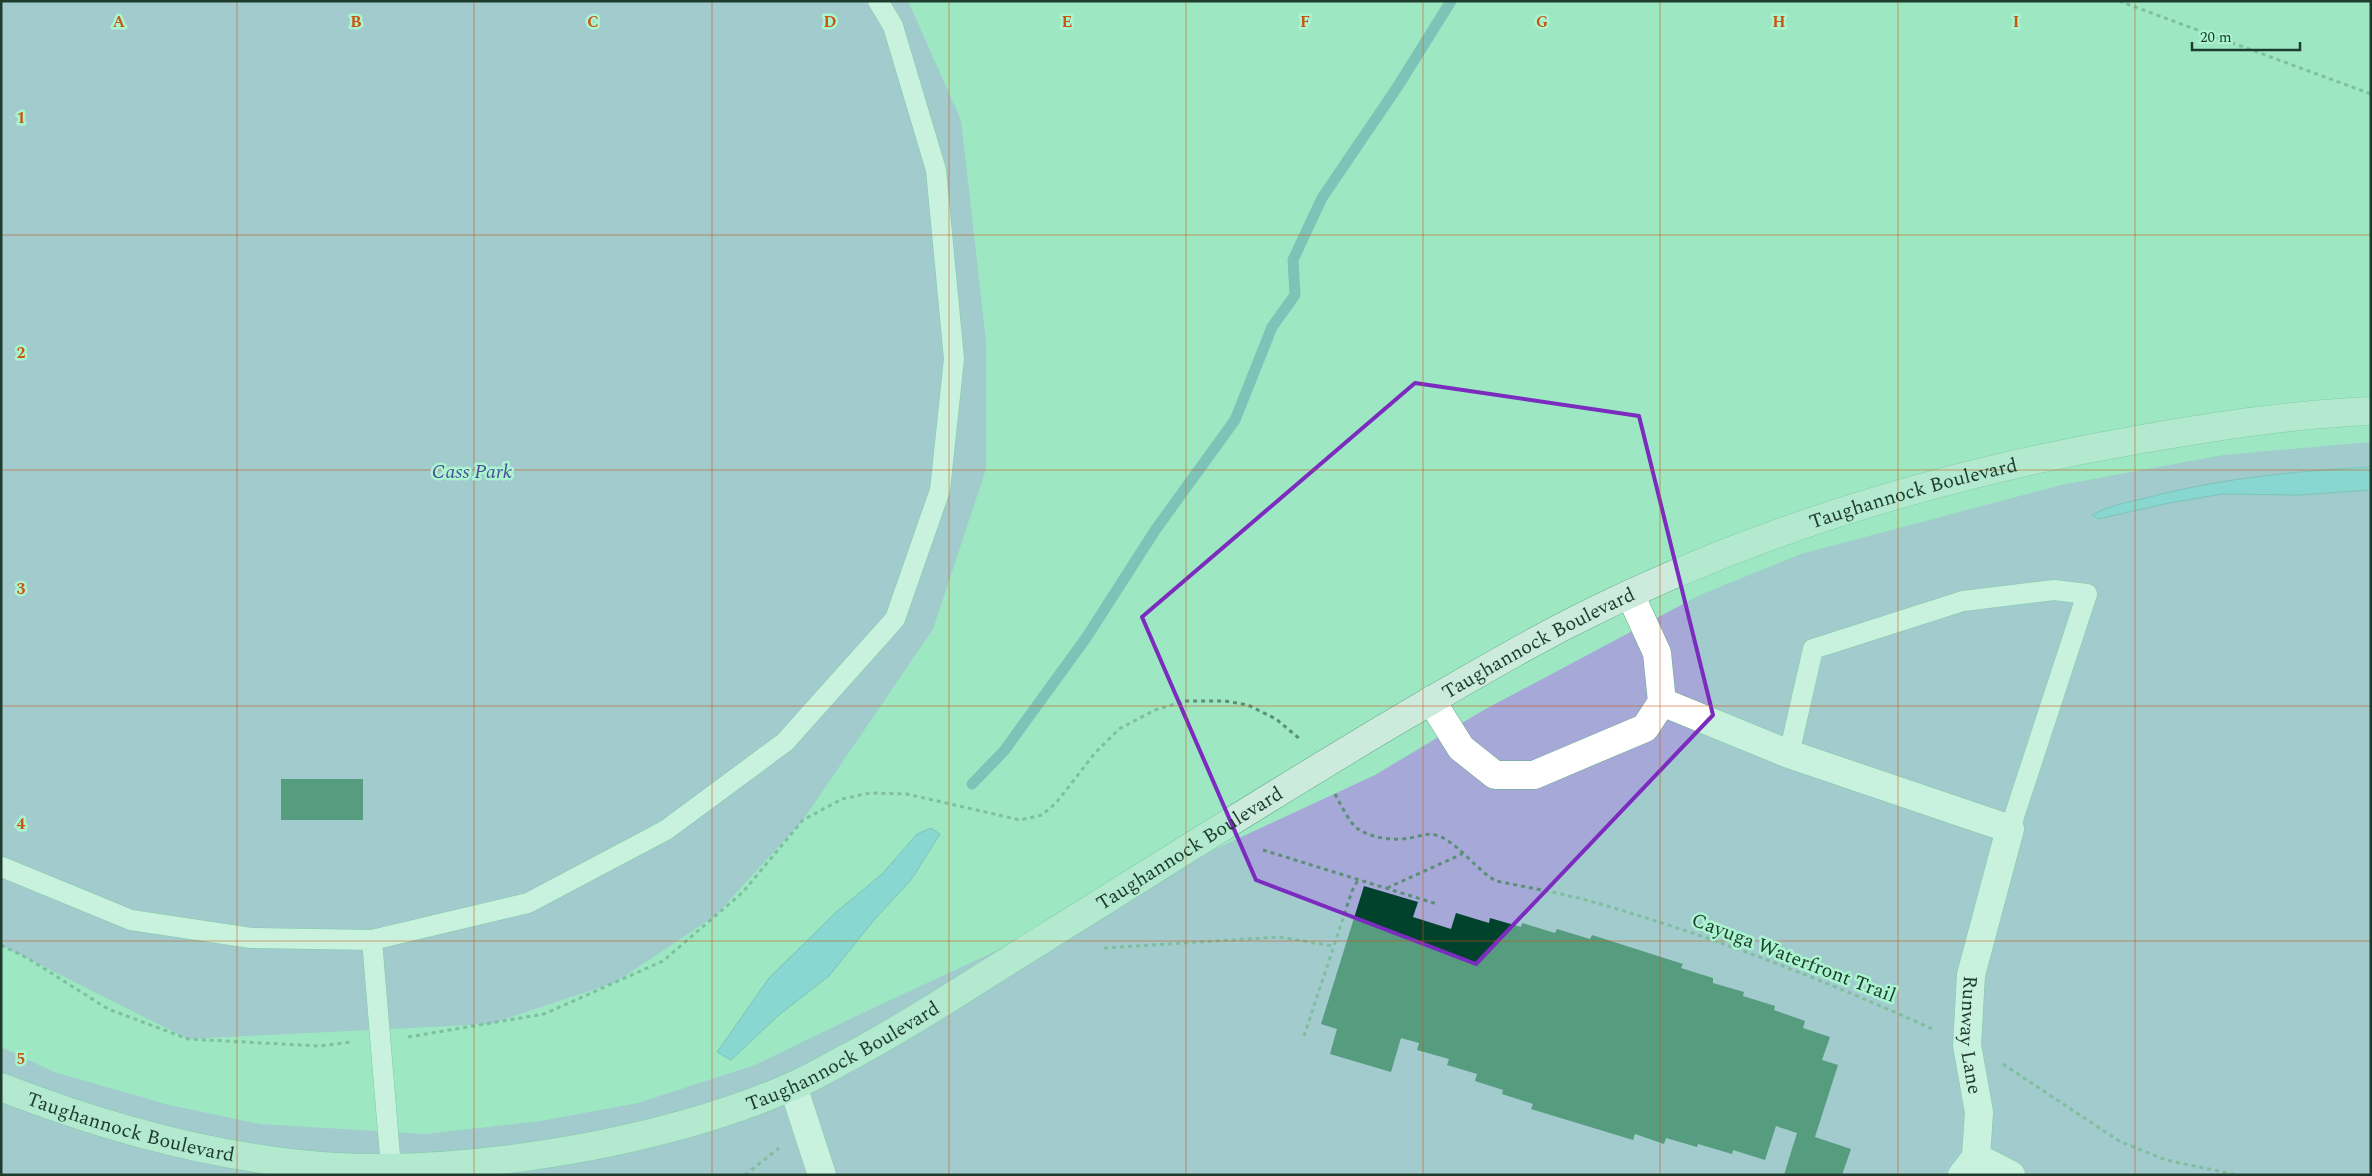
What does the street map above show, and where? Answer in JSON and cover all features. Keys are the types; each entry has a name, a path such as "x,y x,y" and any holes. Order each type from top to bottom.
{"main road":[{"name":"Taughannock Boulevard","path":"1,1087 66,1112 159,1139 244,1157 334,1166 391,1168 498,1161 627,1139 734,1109 793,1086 886,1037 1317,768 1513,653 1630,594 1768,535 1870,501 1959,476 2040,457 2196,429 2338,412 2371,411"}],"street":[{"path":"1432,700 1461,748 1495,775 1534,775 1645,728 1662,702 1657,653 1630,594"},
{"path":"1662,702 1789,754 2010,829"},
{"name":"Runway Lane","path":"2010,829 1971,976 1966,1045 1978,1112 1969,1166 2011,1175"},
{"path":"793,1086 822,1175"}],"lane":[{"path":"2,866 131,920 251,938 372,940 528,903 666,830 785,742 895,619 940,490 954,359 936,170 893,26 878,1"},
{"path":"1789,754 1813,650 1963,601 2054,590 2087,594 2010,829"},
{"path":"372,940 391,1168"}],"path":[{"path":"2120,1 2371,94"},
{"path":"1,945 29,959 108,1009 188,1039 319,1046 421,1036 544,1014 663,961 743,892 803,820 842,799 870,793 907,794 1020,820 1042,815 1056,803 1095,753 1119,729 1155,710 1185,701 1224,701 1248,705 1276,719 1302,740"},
{"name":"Cayuga Waterfront Trail","path":"1340,803 1356,829 1373,836 1395,840 1425,833 1440,836 1482,873 1496,881 1598,903 1697,934 1837,986 1998,1060 2119,1141 2166,1160 2237,1175"},
{"path":"1263,850 1437,904"},
{"path":"1386,888 1462,854"},
{"path":"1304,1036 1333,946 1358,880"},
{"path":"1104,948 1280,937 1333,946"},
{"path":"745,1175 781,1147"}],"highlighted area":[{"path":"1415,383 1639,416 1713,715 1476,964 1256,880 1142,617"}],"green space":[{"name":"Cass Park","path":"1,1 908,1 961,120 986,342 986,469 933,629 803,820 716,915 616,982 490,1024 188,1039 1,945"},
{"path":"2371,442 2371,1175 1,1175 1,1047 54,1072 169,1105 260,1124 425,1134 541,1121 638,1103 755,1065 869,1010 1375,775 1482,711 1700,595 1801,554 2061,485 2223,455"}],"shaded area":[{"path":"2371,467 2371,490 2299,495 2222,494 2169,503 2098,519 2092,515 2120,504 2177,490 2232,480 2288,473"},
{"path":"931,828 940,834 911,880 874,920 829,976 779,1015 731,1060 717,1052 769,978 835,913 882,874 917,834"}],"building":[{"path":"281,779 363,779 363,820 281,820"},
{"path":"1364,886 1418,902 1413,917 1451,929 1456,913 1489,923 1490,918 1521,927 1522,923 1555,933 1557,929 1590,939 1592,935 1683,964 1681,968 1713,978 1713,983 1744,992 1743,996 1775,1006 1774,1010 1805,1021 1803,1028 1830,1037 1822,1060 1838,1065 1815,1137 1851,1149 1842,1175 1784,1175 1797,1133 1776,1126 1765,1160 1733,1150 1732,1154 1698,1144 1697,1147 1666,1138 1664,1144 1635,1134 1633,1140 1531,1109 1533,1104 1502,1094 1503,1090 1475,1081 1477,1074 1447,1065 1449,1059 1417,1050 1419,1043 1401,1038 1391,1072 1330,1054 1337,1029 1321,1024"}],"waterway":[{"path":"972,784 1004,751 1086,638 1156,529 1235,420 1272,327 1295,295 1293,260 1322,198 1398,86 1451,1"}]}
